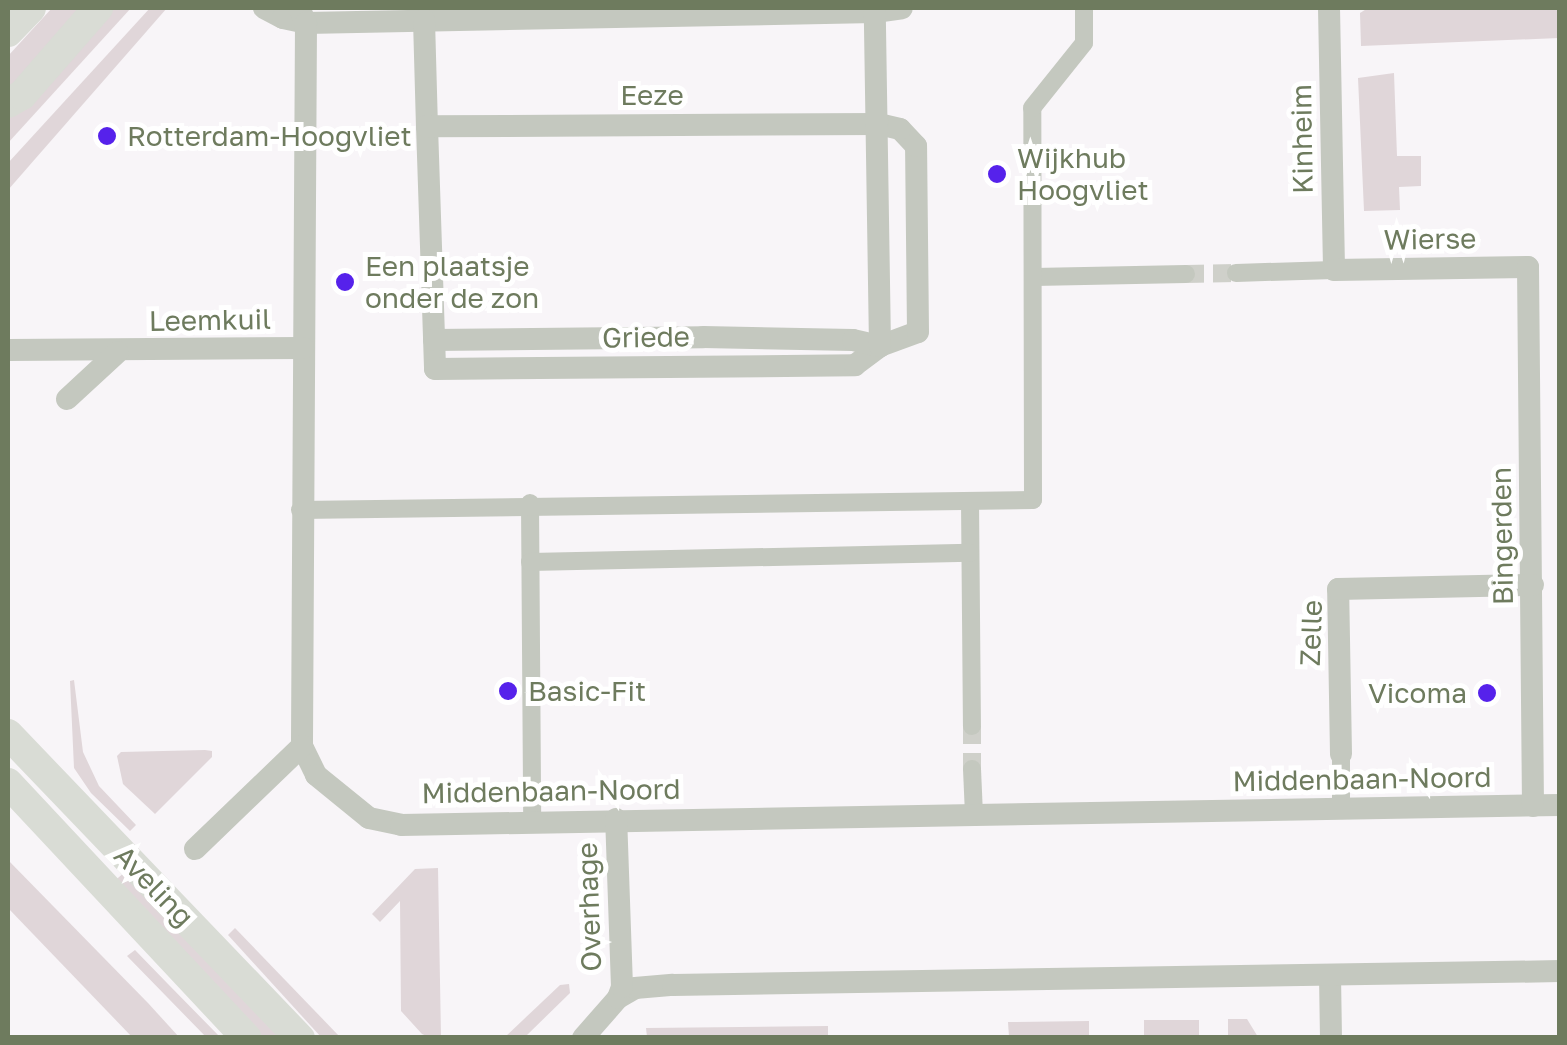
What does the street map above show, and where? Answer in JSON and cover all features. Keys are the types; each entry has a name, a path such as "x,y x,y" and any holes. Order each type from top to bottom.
{"main road":[{"path":"8,32 31,8"},
{"path":"8,103 22,95 98,8"},
{"name":"Aveling","path":"8,734 300,1038"},
{"name":"Aveling","path":"8,783 247,1038"}],"street":[{"path":"264,8 282,18 424,20 875,12 902,8"},
{"path":"300,510 1034,500 1032,108 1084,43 1084,8"},
{"name":"Kinheim","path":"1330,8 1334,270"},
{"path":"875,12 880,346"},
{"path":"195,848 302,746 303,16"},
{"name":"Griede","path":"424,20 434,369 855,365 880,346 918,332 916,146 907,134 878,124"},
{"name":"Eeze","path":"428,126 878,124"},
{"name":"Wierse","path":"1334,270 1528,267"},
{"name":"Bingerden","path":"1528,267 1534,806"},
{"path":"1236,272 1334,270"},
{"path":"1034,278 1186,274"},
{"name":"Leemkuil","path":"8,350 303,348"},
{"name":"Leemkuil","path":"67,400 118,352"},
{"path":"970,501 972,726"},
{"path":"530,504 532,820"},
{"path":"530,562 970,553"},
{"name":"Zelle","path":"1341,809 1338,589 1532,585"},
{"name":"Middenbaan-Noord","path":"302,746 316,775 369,818 401,825 1560,805"},
{"path":"972,769 974,814"},
{"name":"Overhage","path":"583,1038 618,998 623,974 616,820"},
{"path":"618,998 635,988 673,985 1560,972"},
{"path":"1330,975 1331,1038"}],"shaded area":[{"path":"52,8 90,8 8,95 8,56"},
{"path":"109,8 131,8 8,143 8,114"},
{"path":"150,8 167,8 8,190 8,163"},
{"path":"1368,8 1559,8 1559,38 1361,46 1360,13"},
{"path":"1394,73 1397,156 1421,156 1421,186 1399,187 1400,210 1364,211 1358,78"},
{"path":"74,680 83,752 99,786 136,825 130,831 91,793 74,768 70,681"},
{"path":"212,751 212,757 155,814 123,784 117,756 121,752"},
{"path":"8,860 179,1037 132,1037 8,908"},
{"path":"438,868 441,1037 431,1038 422,1034 401,1011 400,901 380,922 372,914 415,869"},
{"path":"126,871 287,1037 260,1037 111,884"},
{"path":"235,928 340,1037 321,1037 228,935"},
{"path":"135,950 220,1037 206,1037 127,956"},
{"path":"569,984 570,993 525,1037 505,1037 560,985"},
{"path":"1228,1019 1247,1019 1258,1037 1228,1037"},
{"path":"1144,1020 1199,1020 1199,1037 1144,1037"},
{"path":"1089,1021 1089,1037 1009,1037 1008,1022"},
{"path":"828,1026 828,1037 647,1037 646,1028"}],"tunnel":[{"path":"1186,274 1236,273"},
{"path":"972,726 972,769"}],"place":[{"name":"Rotterdam-Hoogvliet","path":"107,136"},
{"name":"Wijkhub Hoogvliet","path":"997,174"},
{"name":"Een plaatsje onder de zon","path":"345,282"},
{"name":"Basic-Fit","path":"508,691"},
{"name":"Vicoma","path":"1487,693"}]}
